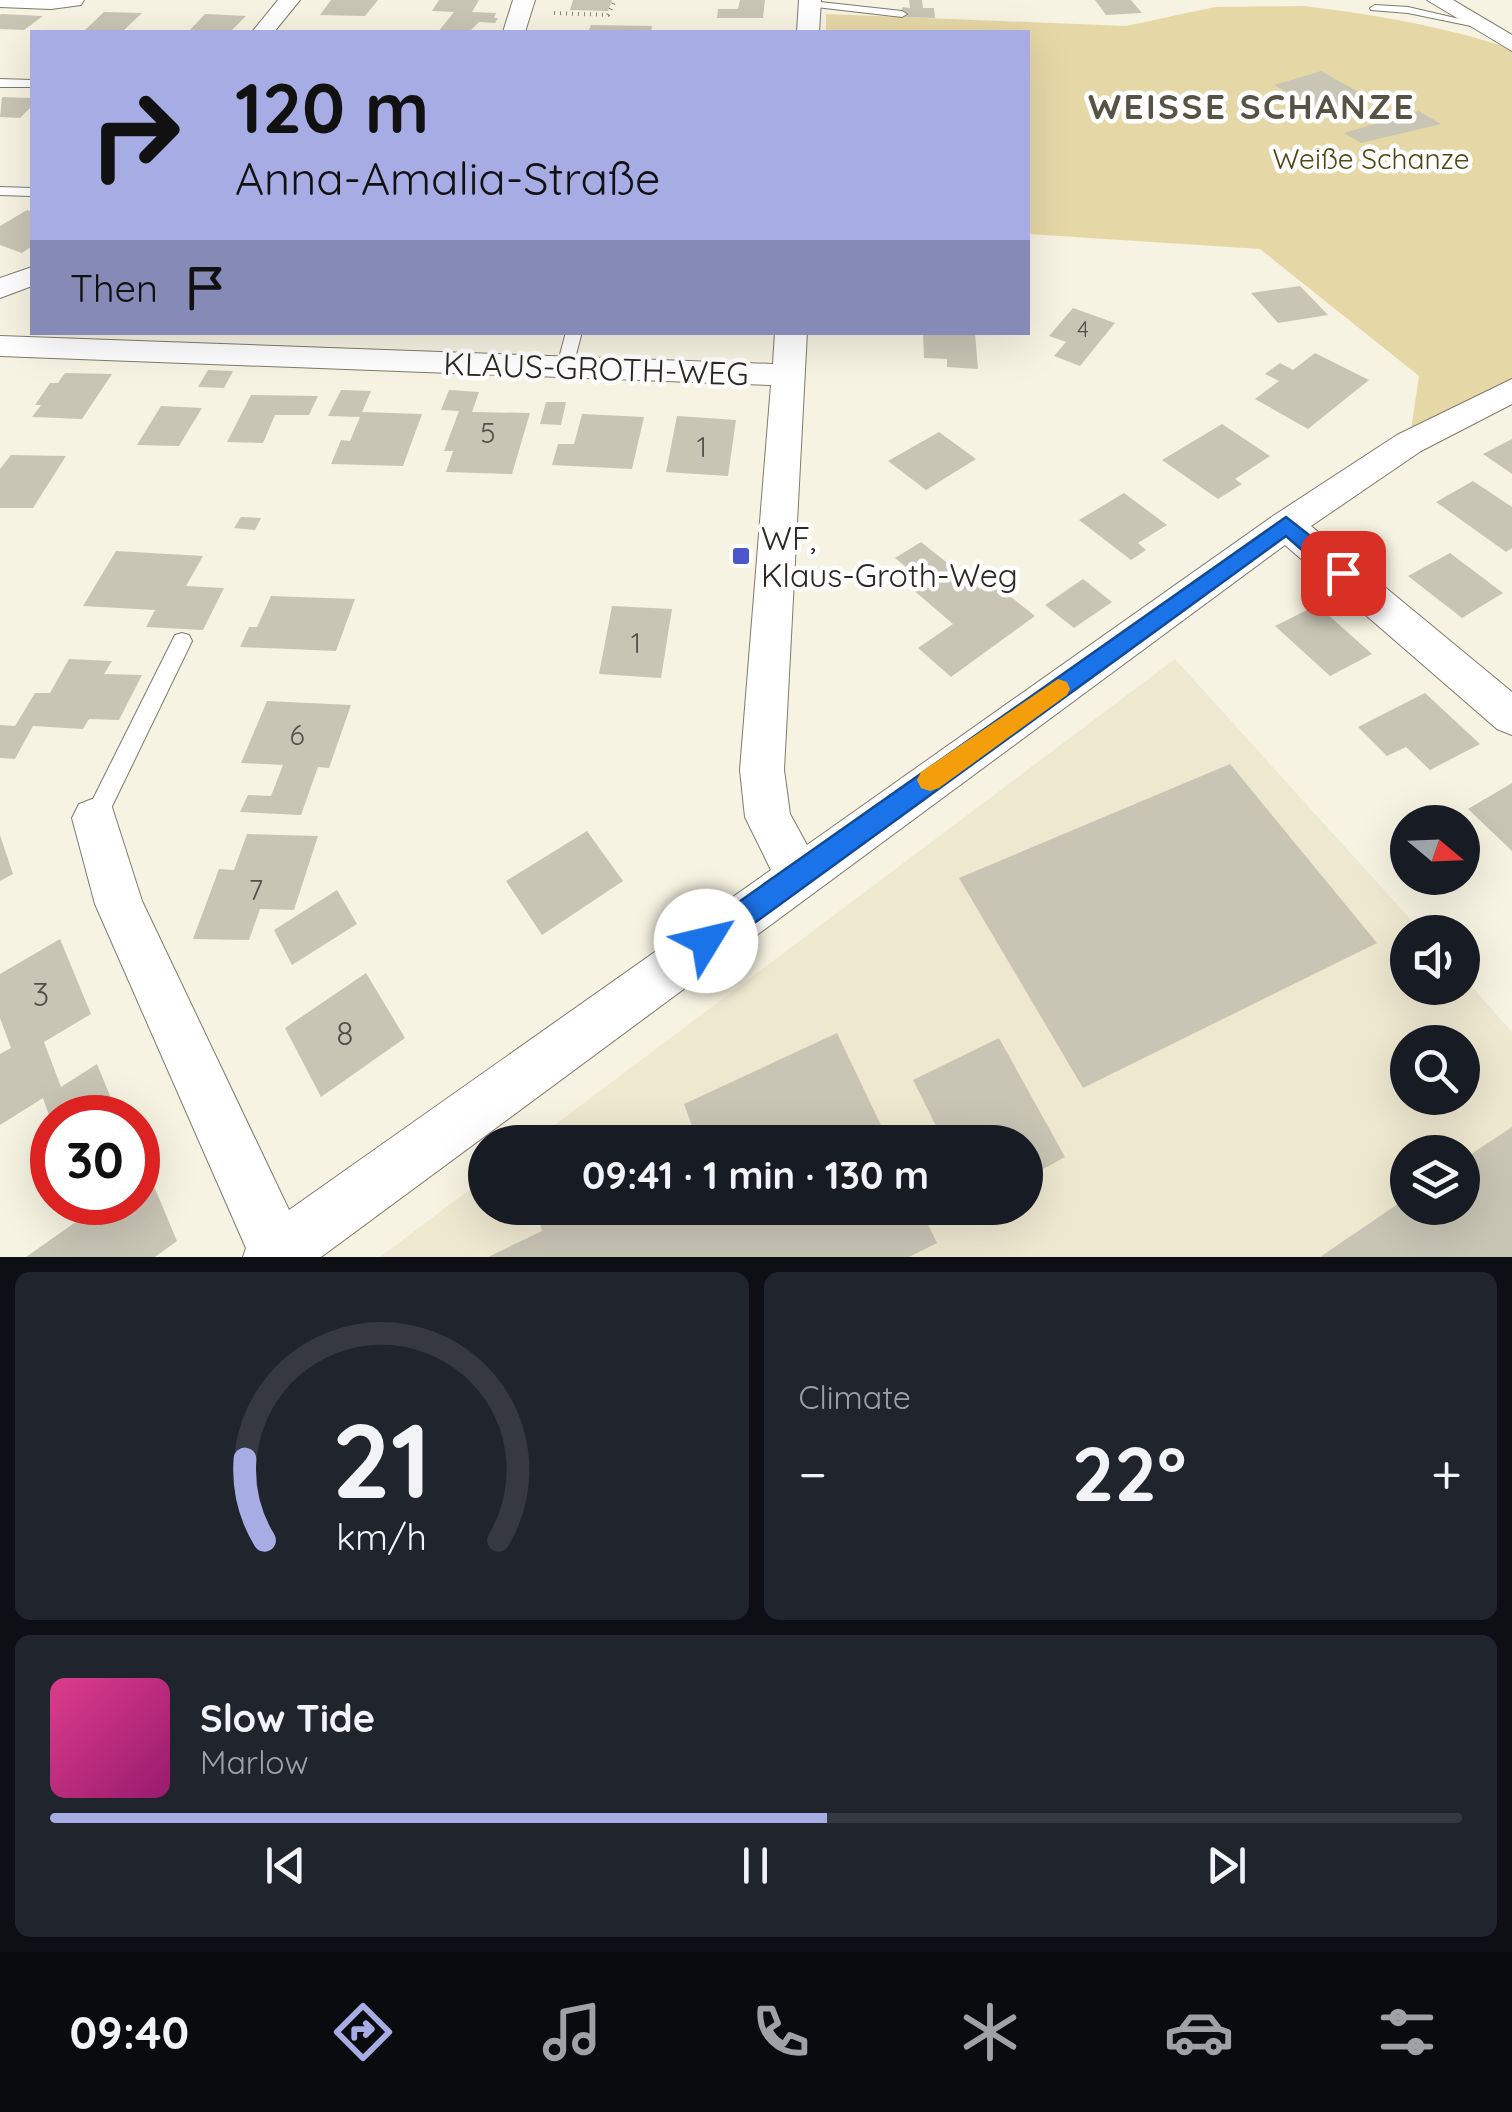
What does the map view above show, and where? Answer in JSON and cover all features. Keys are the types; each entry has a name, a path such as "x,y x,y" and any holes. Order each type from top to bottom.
{"street":[{"path":"0,1 51,4 73,0"},
{"path":"265,30 289,0"},
{"path":"515,30 524,0"},
{"path":"1438,0 1512,44"},
{"path":"808,30 815,2"},
{"path":"0,289 30,277"},
{"path":"791,335 762,770 768,817 798,875"},
{"name":"KLAUS-GROTH-WEG","path":"1,348 408,346 565,366 789,376"},
{"path":"95,818 119,904 275,1254 1286,525 1408,443 1512,390"},
{"path":"1286,525 1512,717"}],"lane":[{"path":"815,2 902,14"},
{"path":"1375,8 1408,10 1476,24"},
{"path":"0,83 30,84"},
{"path":"0,191 30,192"},
{"path":"565,366 573,335"},
{"path":"95,818 182,640"}],"path":[{"path":"544,12 608,15 616,6 615,0"}],"shaded area":[{"path":"1175,659 1407,915 1390,915 1390,1005 1480,1005 1480,996 1512,1032 1512,1257 380,1257 468,1191 468,1225 1043,1225 1043,1125 555,1125"}],"green space":[{"name":"Weiße Schanze","path":"1304,6 1357,13 1461,34 1512,49 1512,390 1409,443 1419,376 1260,249 1030,234 1030,30 826,30 826,14 1126,26 1215,7"}],"building":[{"path":"331,0 378,0 365,16 320,15"},
{"path":"439,0 479,0 472,12 496,13 494,18 498,18 495,23 479,22 471,30 440,30 454,12 432,11"},
{"path":"573,0 612,0 608,11 570,10"},
{"path":"740,0 765,0 763,18 717,18 718,9 738,9"},
{"path":"909,0 922,0 923,8 934,8 935,18 902,17 902,7 910,8"},
{"path":"1095,0 1131,0 1142,13 1106,15"},
{"path":"104,12 142,13 124,30 85,30"},
{"path":"205,14 246,16 232,30 190,30"},
{"path":"0,15 43,16 24,30 0,29"},
{"path":"591,25 652,26 651,30 589,30"},
{"path":"1321,71 1368,97 1322,111 1274,85"},
{"path":"2,97 30,98 30,108 20,118 0,117"},
{"path":"1419,111 1441,124 1361,143 1344,133"},
{"path":"30,211 30,247 22,253 0,245 0,226"},
{"path":"1300,286 1328,315 1278,323 1251,293"},
{"path":"1073,308 1115,323 1080,366 1054,356 1066,342 1049,336"},
{"path":"923,335 975,335 978,369 947,367 947,359 924,358"},
{"path":"1315,353 1369,380 1308,429 1255,399 1279,381 1265,374 1280,363 1293,370"},
{"path":"208,370 233,371 224,388 198,387"},
{"path":"65,373 112,374 82,419 32,417 50,383 58,383"},
{"path":"341,390 371,391 362,412 422,414 403,466 331,464 341,440 350,441 360,417 328,416"},
{"path":"449,390 479,392 472,412 530,413 512,474 446,472 453,451 444,451 459,411 441,410"},
{"path":"251,395 318,396 309,415 275,415 263,443 227,442"},
{"path":"546,402 566,402 561,425 540,424"},
{"path":"161,406 202,408 179,446 137,445"},
{"path":"582,414 644,417 632,469 552,465 558,444 574,444"},
{"path":"677,416 736,420 728,476 666,472"},
{"path":"1222,424 1270,456 1235,479 1242,484 1218,499 1162,460"},
{"path":"939,432 976,459 926,490 888,461"},
{"path":"1512,439 1512,474 1483,454"},
{"path":"11,455 66,456 33,508 0,508 0,469"},
{"path":"1473,481 1512,507 1512,548 1506,552 1436,502"},
{"path":"1124,493 1167,525 1138,543 1146,550 1131,560 1079,520"},
{"path":"241,517 261,518 255,530 234,528"},
{"path":"921,542 980,589 991,581 1035,616 951,677 918,648 953,624 905,583 917,576 895,558"},
{"path":"116,551 203,556 186,586 224,588 203,630 146,627 155,610 83,606"},
{"path":"1450,553 1503,593 1462,618 1408,576"},
{"path":"1083,579 1112,602 1074,628 1045,605"},
{"path":"271,596 355,599 336,651 240,647 249,627 257,627"},
{"path":"1317,605 1372,654 1330,676 1275,626"},
{"path":"612,606 672,609 661,678 599,674"},
{"path":"69,659 112,661 104,674 142,675 119,720 89,719 83,729 33,726 15,759 0,758 0,725 15,726 35,693 50,693"},
{"path":"1425,693 1480,744 1430,770 1406,747 1387,756 1358,727"},
{"path":"267,701 351,705 329,768 318,767 301,815 240,812 248,795 271,796 283,765 241,763"},
{"path":"1230,764 1377,943 1083,1088 959,878"},
{"path":"1512,783 1512,851 1480,820 1480,805 1475,805"},
{"path":"587,831 623,881 542,935 506,881"},
{"path":"247,834 318,836 294,910 260,909 249,940 193,939 219,869 234,870"},
{"path":"0,835 13,874 0,881"},
{"path":"337,890 357,924 292,965 274,930"},
{"path":"60,939 91,1014 44,1042 61,1087 97,1064 110,1095 30,1095 30,1106 0,1125 0,1054 11,1048 0,1018 0,974"},
{"path":"366,973 405,1038 321,1097 285,1028"},
{"path":"837,1033 881,1125 692,1125 684,1104"},
{"path":"999,1038 1065,1157 1043,1169 1043,1125 936,1125 913,1080"},
{"path":"1512,1127 1512,1257 1320,1257 1390,1209 1390,1225 1480,1225 1480,1148"},
{"path":"160,1201 177,1241 155,1257 26,1257 71,1225 160,1225"},
{"path":"540,1225 928,1225 937,1243 909,1257 488,1257 542,1231"}],"slow traffic":[{"path":"930,780 1058,689"}],"place":[{"name":"WF, Klaus-Groth-Weg","path":"741,556"}],"district":[{"name":"WEISSE SCHANZE","path":"1252,106"}],"route":[{"path":"706,941 1286,525 1343,573"}]}
